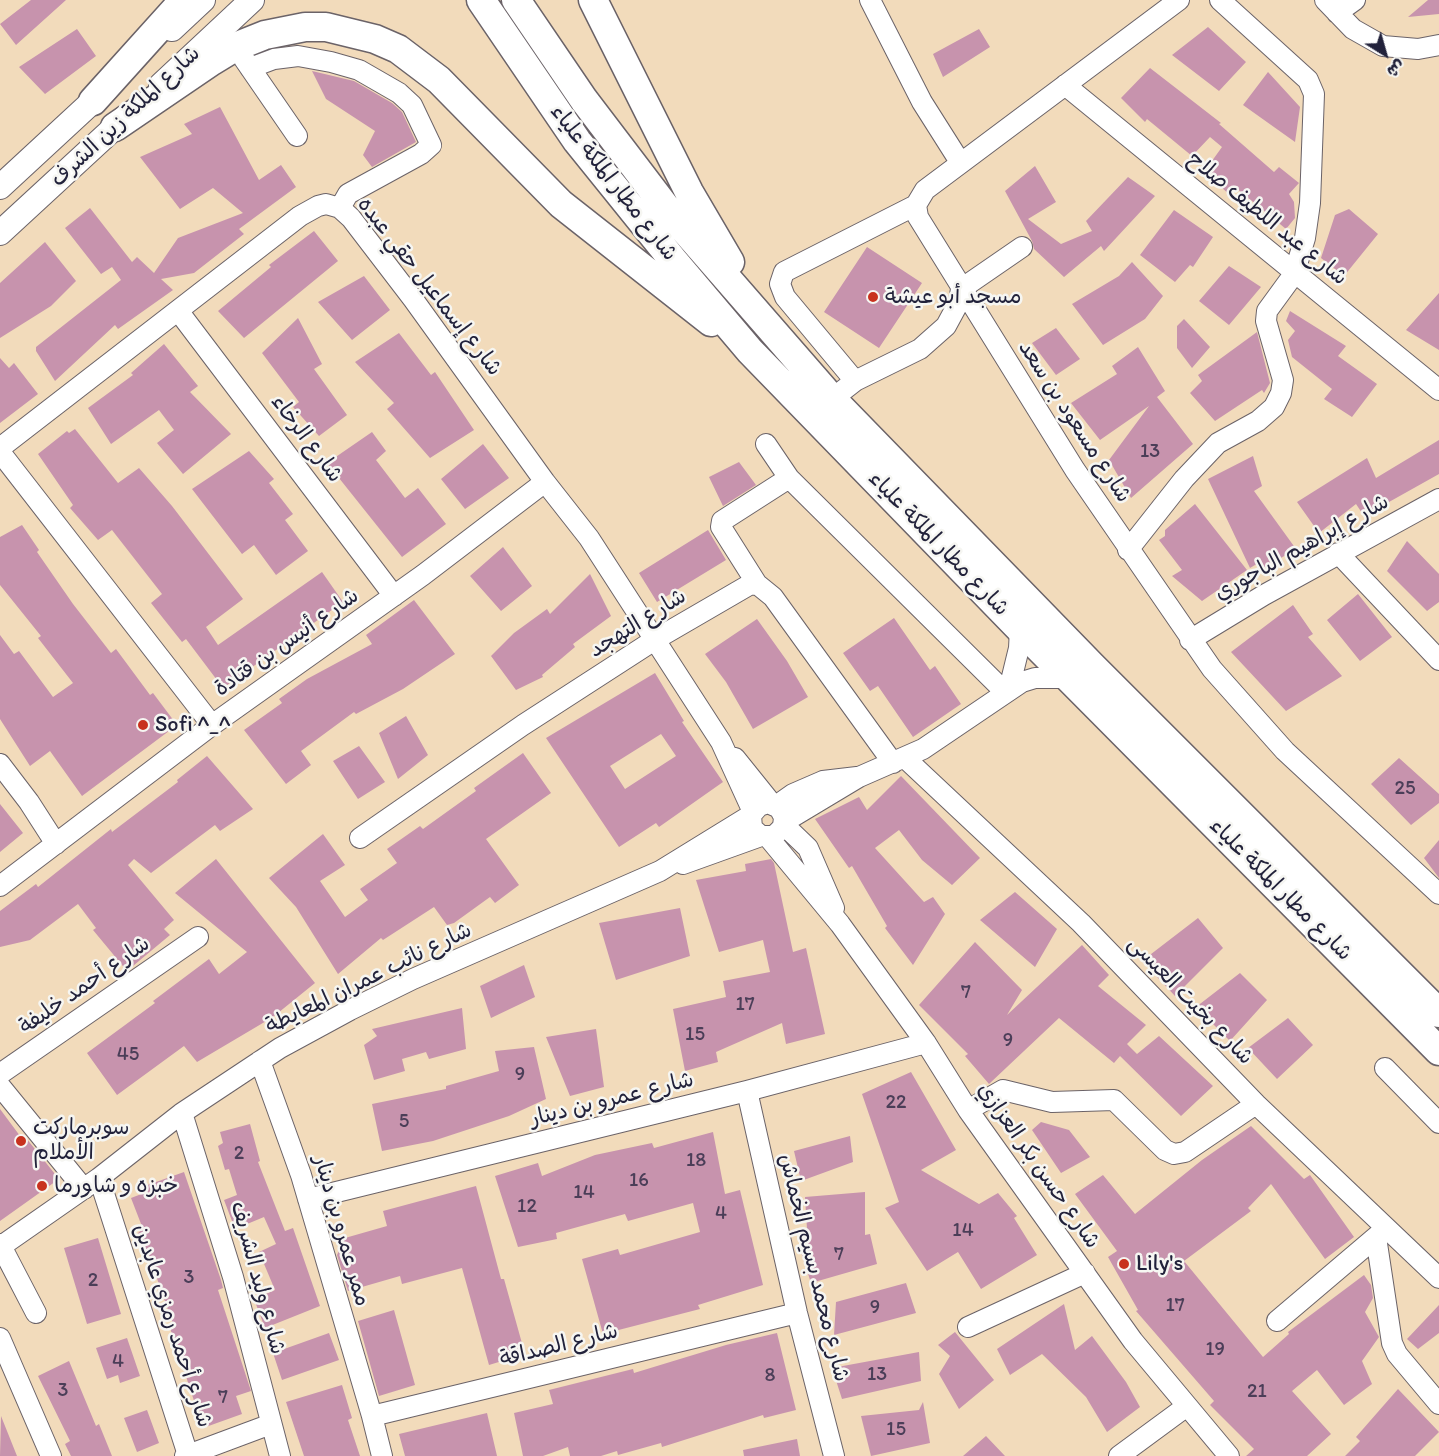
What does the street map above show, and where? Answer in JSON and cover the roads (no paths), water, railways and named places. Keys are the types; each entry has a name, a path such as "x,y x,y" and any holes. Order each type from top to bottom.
{"highway":[{"path":"93,101 184,0"},
{"name":"شارع مطار الملكة علياء","path":"481,0 577,141 750,351 1020,629 1439,1051"},
{"name":"شارع مطار الملكة علياء","path":"516,0 584,100 670,213 832,399 1092,666 1439,1013"},
{"path":"593,0 689,192 766,324"},
{"path":"116,127 243,58 265,35 305,27 326,27 375,39 398,49 440,80 561,204 684,303 750,351"}],"main road":[{"name":"شارع الملكة زين الشرف","path":"0,187 203,0"},
{"name":"شارع الملكة زين الشرف","path":"0,233 252,0"}],"street":[{"path":"870,0 922,102 960,162"},
{"path":"855,381 786,297 780,284 784,272 916,205 925,190 960,162 1179,0"},
{"path":"1128,550 1184,479 1218,443 1258,421 1274,407 1284,380 1266,321 1267,311 1294,274 1305,238 1310,203 1314,94 1308,80 1220,0"},
{"path":"1355,0 1331,6 1353,29 1383,46 1418,49 1439,45"},
{"path":"243,58 274,59 298,56 331,62 359,70 399,93 412,105 431,145 421,154 348,194 340,208"},
{"path":"243,58 297,136"},
{"name":"شارع عبد اللطيف صلاح","path":"1065,85 1294,274 1431,372 1439,390"},
{"name":"شارع إسماعيل حقي عبده","path":"212,725 0,450 300,216 326,204 340,208 351,218 413,299 545,482 589,538 721,742 779,814"},
{"name":"شارع مسعود بن سعد","path":"916,205 925,230 961,289 1128,550 1190,640 1258,724 1439,894"},
{"path":"832,399 855,381 910,356 935,338 954,314 961,289 1022,247"},
{"name":"شارع الرخاء","path":"179,312 394,596"},
{"path":"766,444 789,478 1007,691"},
{"path":"789,478 722,521 721,527 757,584 773,597 899,760"},
{"name":"شارع أنيس بن قتادة","path":"0,886 212,725 394,596 545,482"},
{"name":"شارع إبراهيم الباجوري","path":"1190,640 1338,553 1439,499"},
{"path":"1338,553 1439,660"},
{"name":"شارع التهجد","path":"360,838 523,725 656,639 742,588 757,584"},
{"path":"1007,691 1019,648 1020,629"},
{"path":"779,814 899,760 939,739 1007,691 1035,678 1070,678"},
{"name":"شارع إسماعيل حقي عبده","path":"721,742 752,813"},
{"name":"شارع بخيت العيسى","path":"899,760 1081,923 1381,1233 1439,1278"},
{"path":"0,764 56,844"},
{"path":"763,804 779,814 779,832 765,837 752,828 752,813 763,804"},
{"name":"شارع نائب عمران المعايطة","path":"660,871 752,813"},
{"name":"شارع حسن بكر العزازي","path":"779,814 808,848 840,924"},
{"name":"شارع نائب عمران المعايطة","path":"0,1246 92,1184 183,1113 260,1061 340,1016 413,979 660,871 765,837"},
{"name":"شارع حسن بكر العزازي","path":"765,837 840,924 926,1042 968,1110 1133,1341 1229,1456"},
{"name":"شارع أحمد خليفة","path":"0,1074 198,937"},
{"name":"شارع عمرو بن دينار","path":"308,1199 747,1091 926,1042"},
{"name":"ممر عمرو بن دينار","path":"260,1061 308,1199 372,1416"},
{"path":"1385,1068 1439,1123"},
{"path":"0,1086 92,1184"},
{"path":"968,1110 1003,1090 1052,1102 1114,1100 1165,1150 1174,1154 1185,1152 1256,1104"},
{"name":"شارع محمد بسيم الخماش","path":"747,1091 797,1313 834,1456"},
{"name":"شارع وليد الشريف","path":"183,1113 233,1277 280,1456"},
{"name":"شارع أحمد رمزي عابدين","path":"92,1184 187,1455"},
{"path":"1277,1321 1381,1233"},
{"path":"1381,1233 1394,1348 1439,1404"},
{"path":"0,1246 36,1313"},
{"path":"968,1326 1085,1273"},
{"name":"شارع الصداقة","path":"372,1416 797,1313"},
{"path":"0,1338 51,1456"},
{"path":"1119,1456 1187,1406"},
{"path":"372,1416 382,1456"},
{"path":"187,1455 271,1424"}],"place":[{"name":"مسجد أبو عيشة","path":"873,297"},
{"name":"Sofi ^_^","path":"143,725"},
{"name":"سوبرماركت الأملام","path":"21,1141"},
{"name":"خبزه و شاورما","path":"42,1186"},
{"name":"Lily's","path":"1124,1264"}]}
